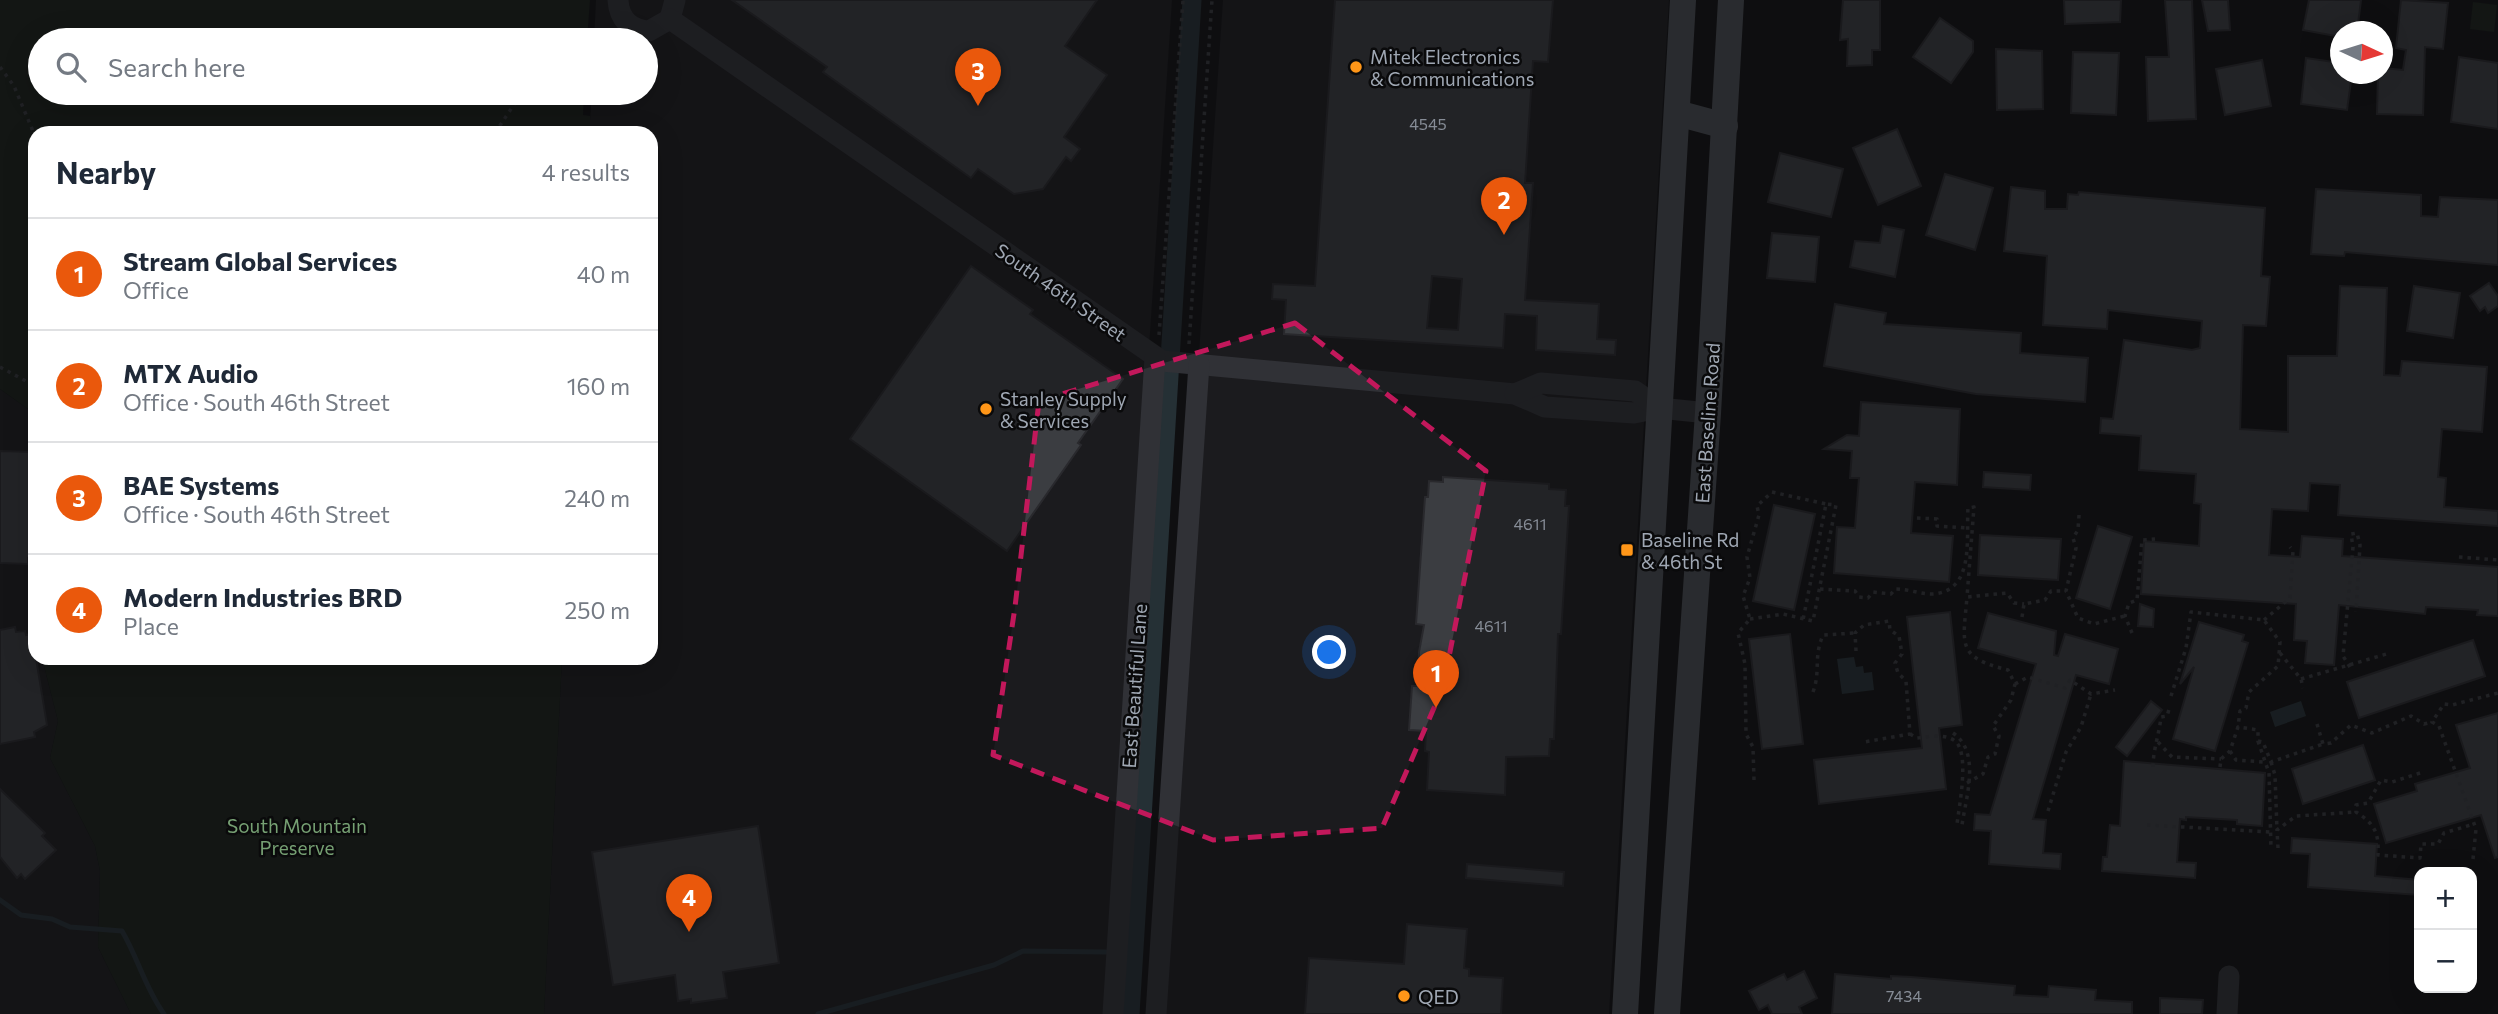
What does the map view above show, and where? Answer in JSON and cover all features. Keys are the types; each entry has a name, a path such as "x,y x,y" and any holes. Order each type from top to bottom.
{"main road":[{"path":"1625,1014 1683,0"},
{"name":"East Baseline Road","path":"1667,1014 1708,413 1731,0"},
{"path":"1677,113 1725,126"},
{"path":"1637,807 1681,811"}],"street":[{"name":"South 46th Street","path":"618,0 622,17 634,28"},
{"name":"South 46th Street","path":"652,28 672,10 1177,362 1515,394 1545,407 1634,413 1658,408 1708,413"},
{"name":"East Beautiful Lane","path":"1114,1014 1177,362"},
{"path":"1156,1014 1177,362"},
{"path":"2227,1014 2229,976"}],"path":[{"path":"1177,362 1183,0"},
{"path":"1177,362 1212,0"},
{"path":"0,67 14,86 31,126"},
{"path":"500,126 514,105"},
{"path":"0,367 28,382"},
{"path":"1750,619 1743,596 1750,578 1747,557 1759,515 1757,506 1772,492 1836,505 1814,619 1811,622 1783,614 1750,619 1738,633 1745,664 1745,734 1754,747 1754,780"},
{"path":"1803,620 1826,504"},
{"path":"1820,589 1855,591 1859,597 1868,598 1872,592 1891,594 1895,589 1917,589 1919,593 1948,592 1957,586 1963,575 1968,508 1974,507 1963,628 1966,648 1981,663 2008,670 2015,684 2011,700 1993,726 1999,736 1995,754 1988,757 1983,774 1967,783"},
{"path":"2079,515 2078,530 2073,538 2076,548 2066,591 2078,618 2094,624 2125,616"},
{"path":"1917,518 1937,519 1937,526 1967,528"},
{"path":"2350,667 2343,656 2353,547 2351,534 2357,533 2360,545 2356,612"},
{"path":"2132,633 2125,616 2129,603 2137,600 2142,540 2155,538"},
{"path":"2171,696 2186,648 2191,612 2264,620 2290,598 2293,551 2290,547"},
{"path":"2459,557 2498,560"},
{"path":"1967,597 2007,593 2014,603 2024,604 2045,600 2051,591 2066,591"},
{"path":"2022,617 2024,604"},
{"path":"2220,767 2221,759 2230,751 2238,727 2239,711 2246,708 2249,692 2278,666 2280,642 2264,620"},
{"path":"1813,692 1818,677 1815,654 1823,635 1855,633 1864,625 1889,621 1890,630 1899,636 1902,654 1895,663 1898,673 1906,681 1910,734"},
{"path":"1855,633 1856,651"},
{"path":"2279,651 2301,679 2303,688"},
{"path":"2301,679 2350,667 2390,653"},
{"path":"2015,684 2028,677 2065,688 2070,680 2091,694 2115,690"},
{"path":"2271,762 2331,743 2351,725 2372,733 2412,716 2424,724 2432,722 2444,704 2452,705 2498,693"},
{"path":"2048,811 2066,752 2081,727 2091,694"},
{"path":"2153,767 2153,750 2158,742 2161,717 2167,716 2170,706"},
{"path":"2432,722 2439,726 2474,824 2473,859"},
{"path":"2317,724 2323,744"},
{"path":"2238,727 2258,730 2258,741 2269,773 2271,849"},
{"path":"1864,742 1910,734 1916,738 1940,736 1956,741 1963,754 1959,825 1970,760 1967,749 1953,733"},
{"path":"2258,741 2263,742 2275,775 2278,848"},
{"path":"2158,742 2172,757 2221,759"},
{"path":"2230,751 2235,761 2264,762"},
{"path":"2356,812 2356,805 2368,803 2381,780 2392,782 2420,773"},
{"path":"2277,830 2296,816 2356,812 2371,822 2379,837 2378,855 2420,858 2421,844 2438,844 2444,833 2474,824"},
{"path":"2147,825 2271,832"}],"highlighted area":[{"path":"1295,323 1486,471 1443,687 1382,828 1213,840 993,755 1015,607 1039,401"}],"shaded area":[{"path":"596,0 1172,0 1105,1014 544,1014 562,665 658,665 658,126 590,126 591,105 658,105 658,28 595,28"},
{"path":"1223,0 1669,0 1609,1014 1161,1014 1167,826"},
{"path":"0,389 28,409 28,665 44,665 58,721 50,758 95,846 100,871 98,947 131,1014 0,1014"},
{"path":"1854,657 1856,667 1863,666 1864,673 1872,672 1874,690 1842,694 1837,659"},
{"path":"2301,701 2306,716 2275,727 2270,712"}],"green space":[{"path":"0,0 590,0 588,28 28,28 28,105 583,105 583,115 590,116 590,126 28,126 28,409 0,389"},
{"path":"2473,2 2497,5 2494,32 2470,29"},
{"name":"South Mountain Preserve","path":"44,665 562,665 544,1014 131,1014 98,947 100,871 95,846 50,758 58,721"}],"building":[{"path":"732,0 1097,0 1065,46 1107,75 1064,137 1080,149 1071,161 1066,157 1043,189 1014,194 978,169 971,178 823,72 827,67"},
{"path":"1335,0 1553,0 1548,62 1533,61 1525,183 1533,183 1525,300 1599,304 1597,339 1616,340 1615,355 1536,350 1537,316 1505,314 1503,348 1284,334 1286,300 1272,299 1273,284 1315,286","holes":["1432,276 1462,279 1458,330 1427,328"]},
{"path":"1843,0 1880,0 1880,50 1872,50 1872,65 1847,66 1848,39 1840,40"},
{"path":"2064,0 2121,0 2120,22 2065,24"},
{"path":"2165,0 2192,0 2196,119 2148,121 2146,57 2169,57"},
{"path":"2202,0 2228,0 2230,30 2208,31"},
{"path":"2309,0 2361,0 2358,21 2330,21 2330,35 2303,30"},
{"path":"2401,0 2448,3 2443,49 2425,47 2423,115 2377,114 2378,84 2393,84 2393,69 2403,70 2406,50 2396,48"},
{"path":"1940,18 1973,41 1973,52 1951,83 1913,57"},
{"path":"1996,49 2042,51 2043,109 1997,110"},
{"path":"2073,52 2119,53 2116,115 2071,113"},
{"path":"2459,57 2498,63 2498,129 2451,122"},
{"path":"2306,58 2330,61 2330,84 2351,84 2347,110 2301,104"},
{"path":"2262,60 2271,106 2225,115 2216,69"},
{"path":"1897,129 1921,186 1878,205 1853,148"},
{"path":"1780,153 1843,169 1831,217 1768,202"},
{"path":"1945,174 1993,188 1975,250 1926,235"},
{"path":"2011,187 2045,191 2045,209 2067,209 2068,194 2078,195 2079,192 2265,208 2261,276 2270,277 2266,326 2243,325 2240,429 2288,432 2288,356 2337,356 2340,286 2387,288 2384,375 2400,376 2402,361 2487,367 2482,432 2442,429 2438,477 2446,478 2444,507 2498,511 2498,526 2338,515 2340,485 2310,483 2308,511 2272,509 2269,555 2300,557 2302,536 2343,539 2342,556 2498,567 2498,616 2477,615 2478,610 2426,607 2425,614 2339,605 2334,665 2305,663 2307,641 2294,640 2296,604 2141,594 2144,541 2199,546 2201,504 2194,503 2196,474 2139,470 2141,436 2100,433 2101,418 2113,419 2124,340 2192,350 2200,348 2202,321 2108,310 2107,329 2043,325 2047,256 2004,251"},
{"path":"2316,189 2421,195 2421,216 2438,217 2440,197 2498,200 2498,265 2345,252 2344,256 2311,254"},
{"path":"1883,226 1904,230 1895,277 1850,267 1855,241 1880,243"},
{"path":"1772,233 1819,237 1815,282 1767,278"},
{"name":"Stanley Supply & Services","path":"971,266 1033,310 1030,314 1123,379 1007,551 850,439"},
{"path":"2489,283 2498,296 2498,306 2488,313 2485,307 2480,311 2470,296"},
{"path":"2414,286 2460,293 2453,338 2407,331"},
{"path":"1835,304 1886,313 1884,324 2021,333 2020,353 2088,358 2085,402 1976,394 1824,366"},
{"path":"1861,402 1960,409 1957,485 1915,482 1911,533 1953,536 1949,582 1834,573 1837,527 1855,528 1859,478 1850,478 1852,451 1824,449 1847,435 1859,436"},
{"path":"0,451 28,452 28,564 0,563"},
{"path":"1984,472 2031,475 2030,490 1983,487"},
{"path":"1443,477 1549,484 1549,489 1566,490 1565,506 1569,506 1561,634 1558,634 1554,739 1550,739 1549,756 1506,757 1505,795 1427,790 1429,752 1425,751 1426,731 1409,730 1412,686 1418,686 1419,652 1424,625 1416,624 1425,497 1428,497 1429,481 1443,482"},
{"path":"1774,505 1815,514 1794,610 1753,601"},
{"path":"2098,526 2132,537 2110,609 2076,598"},
{"path":"1980,535 2061,539 2058,580 1978,575"},
{"path":"2140,604 2154,609 2153,627 2138,626"},
{"path":"1950,612 1962,725 1939,728 1946,789 1819,804 1814,760 1922,748 1907,617"},
{"path":"1988,613 2056,631 2054,655 2058,656 2065,634 2118,649 2109,684 2076,675 2033,819 2046,820 2043,853 2061,854 2060,869 1989,864 1991,831 1974,830 1975,814 1990,815 2036,664 1978,648"},
{"path":"2199,622 2244,635 2242,641 2248,643 2215,751 2173,739 2194,667 2180,684"},
{"path":"15,627 16,632 25,631 28,635 28,665 37,665 47,725 34,732 35,737 0,744 0,630"},
{"path":"1790,634 1803,744 1762,749 1749,639"},
{"path":"2473,640 2485,676 2359,718 2347,682"},
{"path":"2151,701 2162,710 2127,756 2116,747"},
{"path":"2498,713 2498,857 2495,858 2481,815 2386,843 2374,804 2417,791 2415,784 2470,768 2456,725"},
{"path":"2363,745 2375,780 2303,804 2292,769"},
{"path":"2124,761 2265,773 2262,826 2237,824 2237,820 2186,817 2186,820 2180,819 2177,862 2196,863 2195,878 2102,871 2103,857 2107,857 2110,825 2120,826"},
{"path":"0,789 45,833 42,836 56,850 25,879 21,874 17,878 0,857"},
{"path":"758,826 779,963 723,972 727,998 691,1003 691,999 678,1001 675,975 613,985 592,852"},
{"path":"2292,838 2377,844 2375,876 2414,880 2414,895 2308,887 2310,854 2291,853"},
{"path":"1467,864 1564,872 1563,886 1466,878"},
{"name":"QED","path":"1407,924 1467,929 1464,968 1469,969 1469,976 1503,978 1501,1014 1305,1014 1309,958 1404,964"},
{"path":"1804,971 1817,998 1799,1007 1802,1014 1772,1014 1768,1005 1759,1010 1749,991 1784,974 1787,980"},
{"path":"1835,974 2015,986 2014,995 2048,997 2049,986 2096,990 2095,1000 2132,1002 2132,1014 1832,1014"},
{"path":"2160,998 2203,1000 2202,1014 2160,1014"}],"waterway":[{"path":"1130,1014 1192,0"},
{"path":"0,900 21,915 52,919 70,927 122,931 164,1014"},
{"path":"818,1014 994,965 1023,951 1106,952"}],"place":[{"name":"Mitek Electronics & Communications","path":"1356,67"},
{"name":"BAE Systems","path":"978,106"},
{"name":"MTX Audio","path":"1504,235"},
{"name":"Stanley Supply & Services","path":"986,409"},
{"name":"Baseline Rd & 46th St","path":"1627,550"},
{"name":"Stream Global Services","path":"1436,708"},
{"name":"Modern Industries BRD","path":"689,932"},
{"name":"QED","path":"1404,996"}]}
